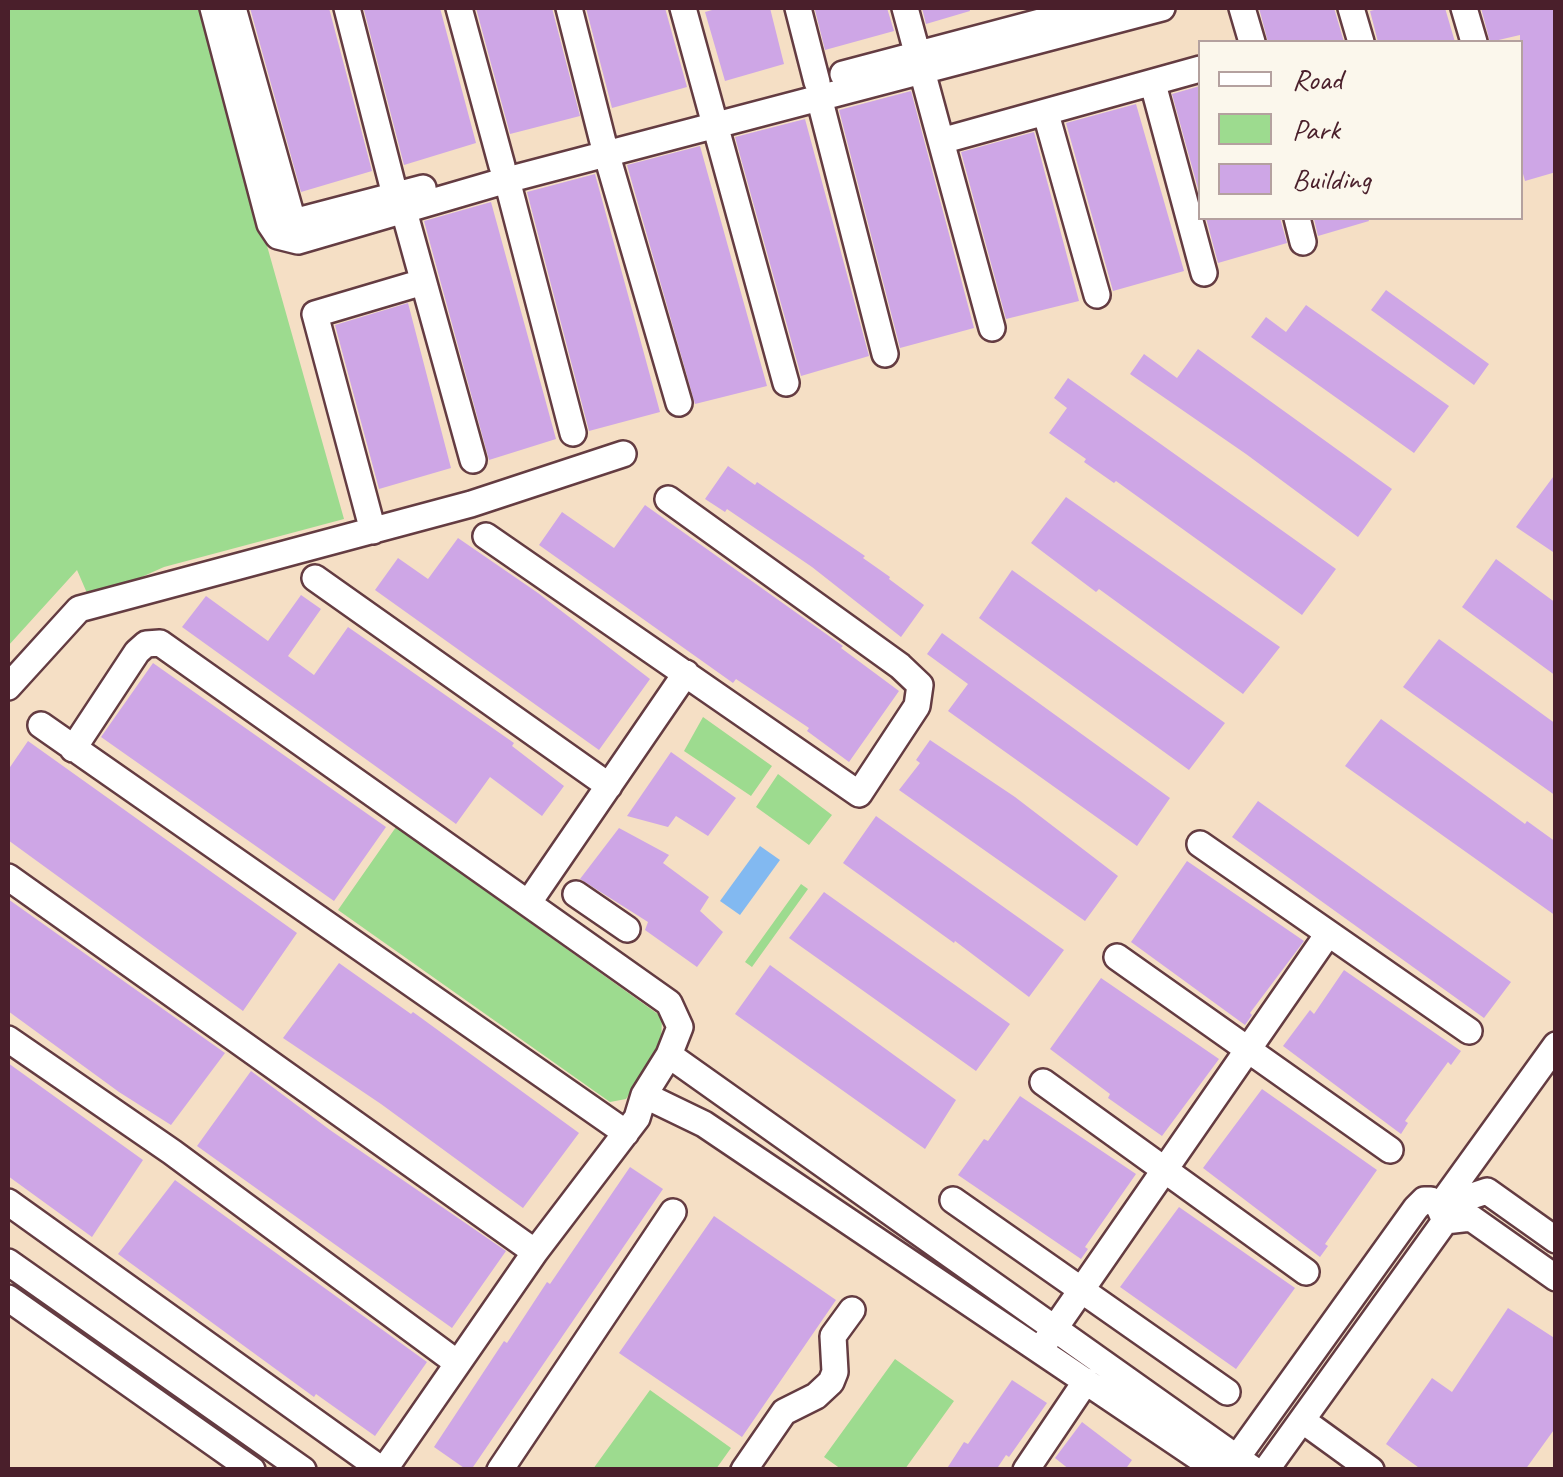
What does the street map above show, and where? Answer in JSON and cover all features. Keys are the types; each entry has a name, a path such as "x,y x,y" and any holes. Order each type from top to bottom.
{"street":[{"path":"213,8 270,224 278,236 818,89 1162,8"},
{"path":"233,8 296,232"},
{"path":"347,8 473,460"},
{"path":"459,8 572,433"},
{"path":"569,8 678,403"},
{"path":"683,8 786,382"},
{"path":"798,8 885,354"},
{"path":"905,8 992,328"},
{"path":"920,63 1023,16 1094,8"},
{"path":"1242,8 1251,40"},
{"path":"1351,8 1360,40"},
{"path":"1464,8 1473,40"},
{"path":"941,141 1198,70"},
{"path":"1153,84 1204,273"},
{"path":"1046,114 1098,294"},
{"path":"373,532 315,314 424,282"},
{"path":"8,687 79,609 472,504 623,454"},
{"path":"486,536 859,794 916,706 920,685 900,666 668,500"},
{"path":"315,578 609,786"},
{"path":"8,1202 383,1470 534,1252 637,1118 644,1095 669,1055 680,1026 669,1003 160,644 146,644 137,652 73,749"},
{"path":"529,902 686,673"},
{"path":"41,725 626,1132"},
{"path":"1200,844 1469,1031"},
{"path":"8,877 534,1252"},
{"path":"576,894 629,926 607,960"},
{"path":"1047,1339 1328,934"},
{"path":"1117,958 1390,1150"},
{"path":"8,1039 178,1156 456,1362"},
{"path":"1266,1470 1370,1324 1556,1045"},
{"path":"669,1055 1047,1339 1086,1381 1234,1467"},
{"path":"1043,1082 1306,1272"},
{"path":"644,1095 704,1124 1047,1339 1234,1467"},
{"path":"1442,1214 1487,1191 1556,1240"},
{"path":"954,1200 1079,1292 1226,1392"},
{"path":"1234,1467 1424,1200 1431,1200 1442,1214 1472,1218 1556,1278"},
{"path":"500,1470 673,1212"},
{"path":"8,1262 304,1470"},
{"path":"8,1298 252,1470"},
{"path":"1346,1306 1370,1324"},
{"path":"744,1470 784,1412 816,1396 831,1382 835,1372 833,1336 852,1310"},
{"path":"125,1380 143,1357"},
{"path":"1032,1467 1086,1381"},
{"path":"1302,1420 1371,1470"}],"green space":[{"path":"8,8 200,8 344,519 164,567 90,600 77,570 8,646"},
{"path":"703,717 772,766 751,796 684,751"},
{"path":"778,774 832,815 809,845 756,807"},
{"path":"396,827 662,1017 661,1046 626,1099 610,1102 338,910"},
{"path":"801,884 808,889 752,967 745,962"},
{"path":"895,1359 954,1401 905,1469 841,1469 824,1457"},
{"path":"650,1390 731,1448 716,1469 593,1469"}],"water":[{"path":"760,846 780,860 740,915 720,901"}],"building":[{"path":"250,8 329,8 372,171 301,192"},
{"path":"440,8 476,143 404,165 364,10"},
{"path":"476,8 552,8 580,116 510,134"},
{"path":"586,8 665,8 687,87 612,108"},
{"path":"719,8 770,8 784,64 725,81 705,12"},
{"path":"887,8 894,31 825,50 815,10"},
{"path":"922,8 969,8 970,11 926,24"},
{"path":"1259,8 1334,8 1343,40 1267,40"},
{"path":"1445,8 1454,40 1377,40 1370,11"},
{"path":"1481,8 1556,8 1556,172 1525,181 1523,40 1520,35 1489,40"},
{"path":"1198,87 1198,189 1172,94"},
{"path":"911,91 974,328 900,348 839,110"},
{"path":"1136,104 1184,271 1113,291 1066,123"},
{"path":"805,119 869,356 801,376 735,137"},
{"path":"1034,132 1079,301 1006,319 961,152"},
{"path":"700,146 767,386 695,404 627,165"},
{"path":"595,174 660,412 589,431 527,192"},
{"path":"491,202 556,439 489,460 424,221"},
{"path":"1207,220 1281,220 1287,243 1218,263"},
{"path":"1314,220 1369,221 1318,236"},
{"path":"1386,290 1489,364 1474,385 1371,310"},
{"path":"408,303 451,468 379,489 335,325"},
{"path":"1306,305 1449,406 1414,453 1251,337 1266,317 1286,332"},
{"path":"1198,349 1392,489 1358,537 1130,374 1144,354 1177,378"},
{"path":"1068,378 1336,569 1302,615 1084,462 1086,459 1049,433 1067,408 1054,398"},
{"path":"728,466 865,556 924,605 901,637 812,567 727,509 725,512 705,499"},
{"path":"1556,473 1556,554 1516,527"},
{"path":"1066,497 1280,647 1243,694 1031,543"},
{"path":"645,505 843,646 899,691 849,762 807,731 809,728 736,679 733,683 539,545 562,512 614,548"},
{"path":"458,538 538,593 650,679 599,750 375,590 398,558 428,579"},
{"path":"1496,559 1556,603 1556,676 1462,607"},
{"path":"1012,570 1225,723 1189,770 979,618"},
{"path":"301,595 321,609 288,656 314,675 348,627 514,743 512,746 564,786 542,816 490,777 456,824 182,627 206,596 268,641"},
{"path":"942,633 1170,798 1137,846 948,711 968,684 927,654"},
{"path":"1439,639 1556,724 1556,796 1403,687"},
{"path":"153,663 386,827 334,901 101,737"},
{"path":"1381,719 1525,824 1527,821 1556,842 1556,916 1345,766"},
{"path":"930,740 1015,797 1118,876 1085,921 899,790 920,763 916,760"},
{"path":"28,741 297,933 243,1011 8,840 8,770"},
{"path":"671,752 736,798 708,836 676,816 668,827 627,816"},
{"path":"1258,801 1511,982 1484,1018 1232,837"},
{"path":"876,816 1064,950 1029,997 843,863"},
{"path":"619,828 669,855 663,863 709,897 700,911 723,932 697,967 645,930 648,922 580,879"},
{"path":"1187,861 1304,941 1245,1025 1131,942"},
{"path":"824,892 1010,1024 976,1071 789,938"},
{"path":"8,899 225,1053 171,1125 8,1011"},
{"path":"339,963 579,1133 523,1208 283,1038"},
{"path":"770,965 956,1100 925,1149 735,1014"},
{"path":"1344,970 1461,1051 1451,1065 1448,1062 1405,1121 1408,1123 1401,1134 1283,1046 1310,1010 1314,1014"},
{"path":"1101,978 1219,1059 1162,1136 1108,1098 1110,1094 1050,1049"},
{"path":"8,1063 143,1160 92,1237 8,1176"},
{"path":"251,1071 506,1251 452,1328 197,1146"},
{"path":"1262,1089 1377,1170 1320,1257 1203,1168"},
{"path":"1020,1096 1136,1174 1085,1247 1088,1249 1081,1259 958,1175"},
{"path":"630,1167 663,1189 471,1470 467,1470 434,1447 504,1341 507,1343 547,1282 550,1284"},
{"path":"175,1180 427,1362 375,1436 316,1394 314,1397 118,1254"},
{"path":"1179,1207 1295,1288 1236,1369 1120,1287"},
{"path":"714,1216 836,1300 742,1437 619,1353"},
{"path":"1508,1308 1556,1339 1556,1427 1525,1470 1422,1470 1386,1444 1432,1378 1452,1392"},
{"path":"1012,1380 1047,1403 1009,1457 1006,1455 996,1470 946,1470 964,1442 968,1444"},
{"path":"1082,1422 1132,1460 1125,1470 1070,1470 1055,1458"}]}
